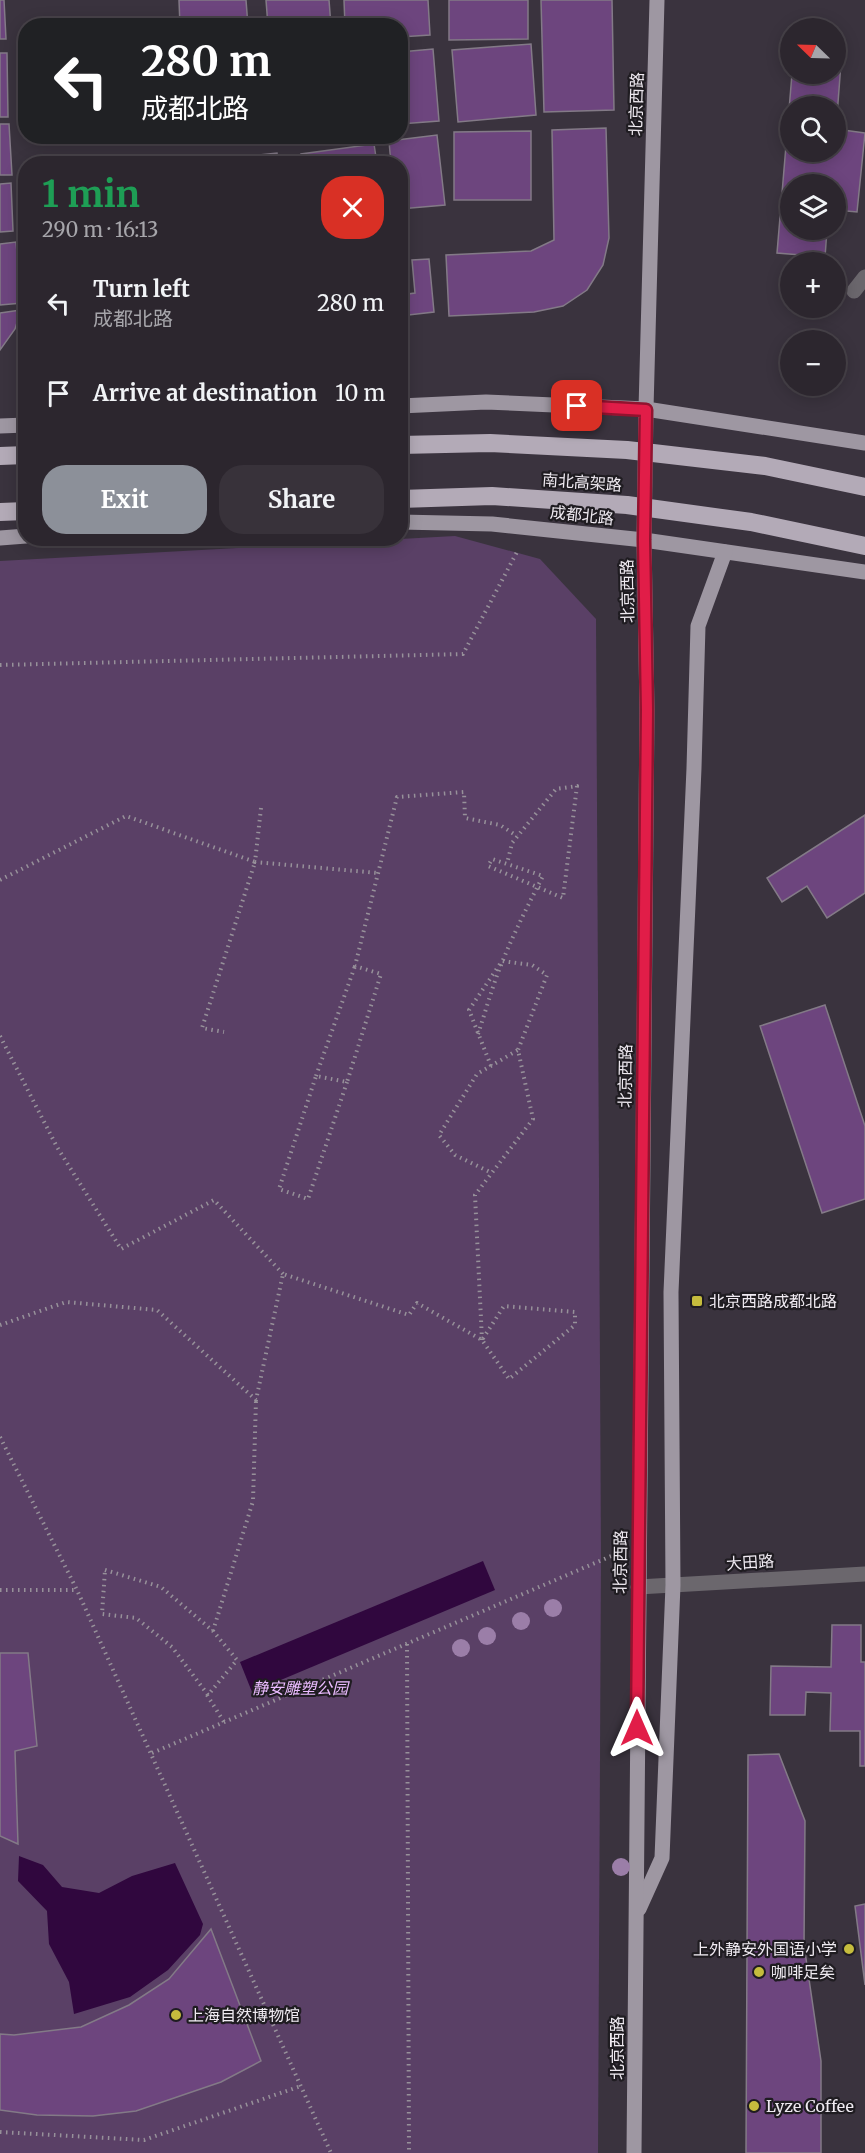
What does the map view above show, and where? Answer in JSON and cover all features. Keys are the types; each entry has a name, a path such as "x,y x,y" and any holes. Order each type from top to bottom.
{"highway":[{"name":"南北高架路","path":"408,445 490,443 627,450 765,466 865,487"},
{"path":"0,456 18,455"},
{"name":"南北高架路","path":"408,499 492,496 627,505 751,522 865,546"},
{"path":"0,512 18,511"}],"main road":[{"name":"北京西路","path":"634,2153 647,710 644,540 657,0"},
{"path":"408,406 486,402 646,410 865,443"},
{"path":"0,426 18,425"},
{"name":"成都北路","path":"408,522 492,524 644,540 865,572"},
{"path":"0,537 18,536"},
{"path":"636,1916 662,1858 673,1585 671,1292 698,626 725,552"}],"street":[{"path":"854,291 865,278"},
{"name":"大田路","path":"638,1587 865,1574"}],"path":[{"path":"0,664 463,654 530,528"},
{"path":"478,1034 502,961 537,887 543,876 507,864 492,859 488,866 537,887 563,898 577,786 556,789 512,843 507,864"},
{"path":"356,966 381,974 308,1199 279,1190 316,1076 356,966 397,797 464,792 465,818 500,825 517,836"},
{"path":"224,1032 202,1028 255,862 261,808"},
{"path":"0,880 126,816 255,862 378,873"},
{"path":"491,1066 469,1010 502,961"},
{"path":"482,1340 475,1195 533,1119 518,1050 547,975 532,964 502,961"},
{"path":"0,1036 57,1147 121,1249 214,1200 284,1274 409,1314 417,1304 482,1340 509,1379 575,1325 575,1312 504,1306 482,1340"},
{"path":"492,1173 455,1155 439,1135 477,1074 518,1050"},
{"path":"316,1076 347,1082"},
{"path":"213,1631 254,1502 256,1400 284,1274"},
{"path":"0,1325 66,1302 157,1310 256,1400"},
{"path":"0,1437 77,1590 331,2153"},
{"path":"152,1753 638,1544"},
{"path":"207,1694 237,1660 213,1631 161,1587 105,1570 102,1614 135,1618 172,1647 207,1694 224,1722"},
{"path":"0,1590 77,1590"},
{"path":"407,1644 409,2153"},
{"path":"0,2132 144,2140 301,2086"}],"green space":[{"name":"静安雕塑公园","path":"455,536 540,559 596,619 601,1558 598,2153 0,2153 0,561 273,546 408,546 408,539"}],"shaded area":[{"path":"483,1561 495,1590 252,1692 240,1662"},
{"path":"19,1856 43,1865 62,1887 99,1893 132,1876 175,1863 203,1924 200,1935 168,1970 130,1997 74,2014 69,1982 49,1944 47,1911 18,1881"}],"building":[{"path":"0,0 4,0 6,39 0,39"},
{"path":"179,0 246,0 247,18 180,18"},
{"path":"266,0 329,0 330,18 267,18"},
{"path":"344,0 428,0 430,35 408,36 408,18 345,18"},
{"path":"449,0 528,0 528,39 449,40"},
{"path":"541,0 612,0 614,110 544,112"},
{"path":"531,44 536,115 458,122 452,50"},
{"path":"433,49 439,121 408,123 408,51"},
{"path":"0,53 7,53 8,117 0,117"},
{"path":"791,84 839,84 838,96 790,96"},
{"path":"0,124 9,124 12,175 0,175"},
{"path":"606,128 609,238 603,265 587,290 563,306 534,312 449,316 446,255 531,251 554,240 552,130"},
{"path":"846,130 865,133 857,212 846,211 846,174 784,174 785,162 846,162"},
{"path":"531,131 531,200 454,200 454,132"},
{"path":"437,135 445,205 408,208 408,156 390,156 389,144 408,144 408,139"},
{"path":"374,144 376,156 301,156 301,154"},
{"path":"277,153 277,156 251,156"},
{"path":"11,183 13,231 0,232 0,184"},
{"path":"780,217 780,240 826,240 825,252 777,253"},
{"path":"16,242 18,303 0,305 0,244"},
{"path":"429,259 434,312 408,315 408,294 415,293 412,260"},
{"path":"18,310 15,329 0,350 0,313"},
{"path":"865,815 865,893 827,918 807,886 782,902 767,878"},
{"path":"825,1005 865,1126 865,1199 822,1213 760,1026"},
{"path":"832,1625 861,1625 861,1662 865,1662 865,1766 860,1766 860,1731 830,1731 831,1693 806,1692 805,1715 770,1715 771,1666 831,1667"},
{"path":"0,1653 28,1653 37,1746 15,1751 18,1844 0,1836"},
{"path":"779,1754 805,1821 804,1945 821,2061 821,2153 746,2153 748,1755"},
{"path":"865,1904 865,1985 855,1906"},
{"name":"上海自然博物馆","path":"211,1929 261,2061 221,2082 136,2111 93,2116 37,2115 0,2110 0,2034 14,2035 81,2027 129,2005 169,1979"}],"place":[{"name":"北京西路成都北路","path":"697,1301"},
{"name":"上外静安外国语小学","path":"849,1949"},
{"name":"咖啡足矣","path":"759,1972"},
{"name":"上海自然博物馆","path":"176,2015"},
{"name":"Lyze Coffee","path":"754,2106"}],"route":[{"path":"577,406 646,410 644,540 647,710 637,1728"}]}
